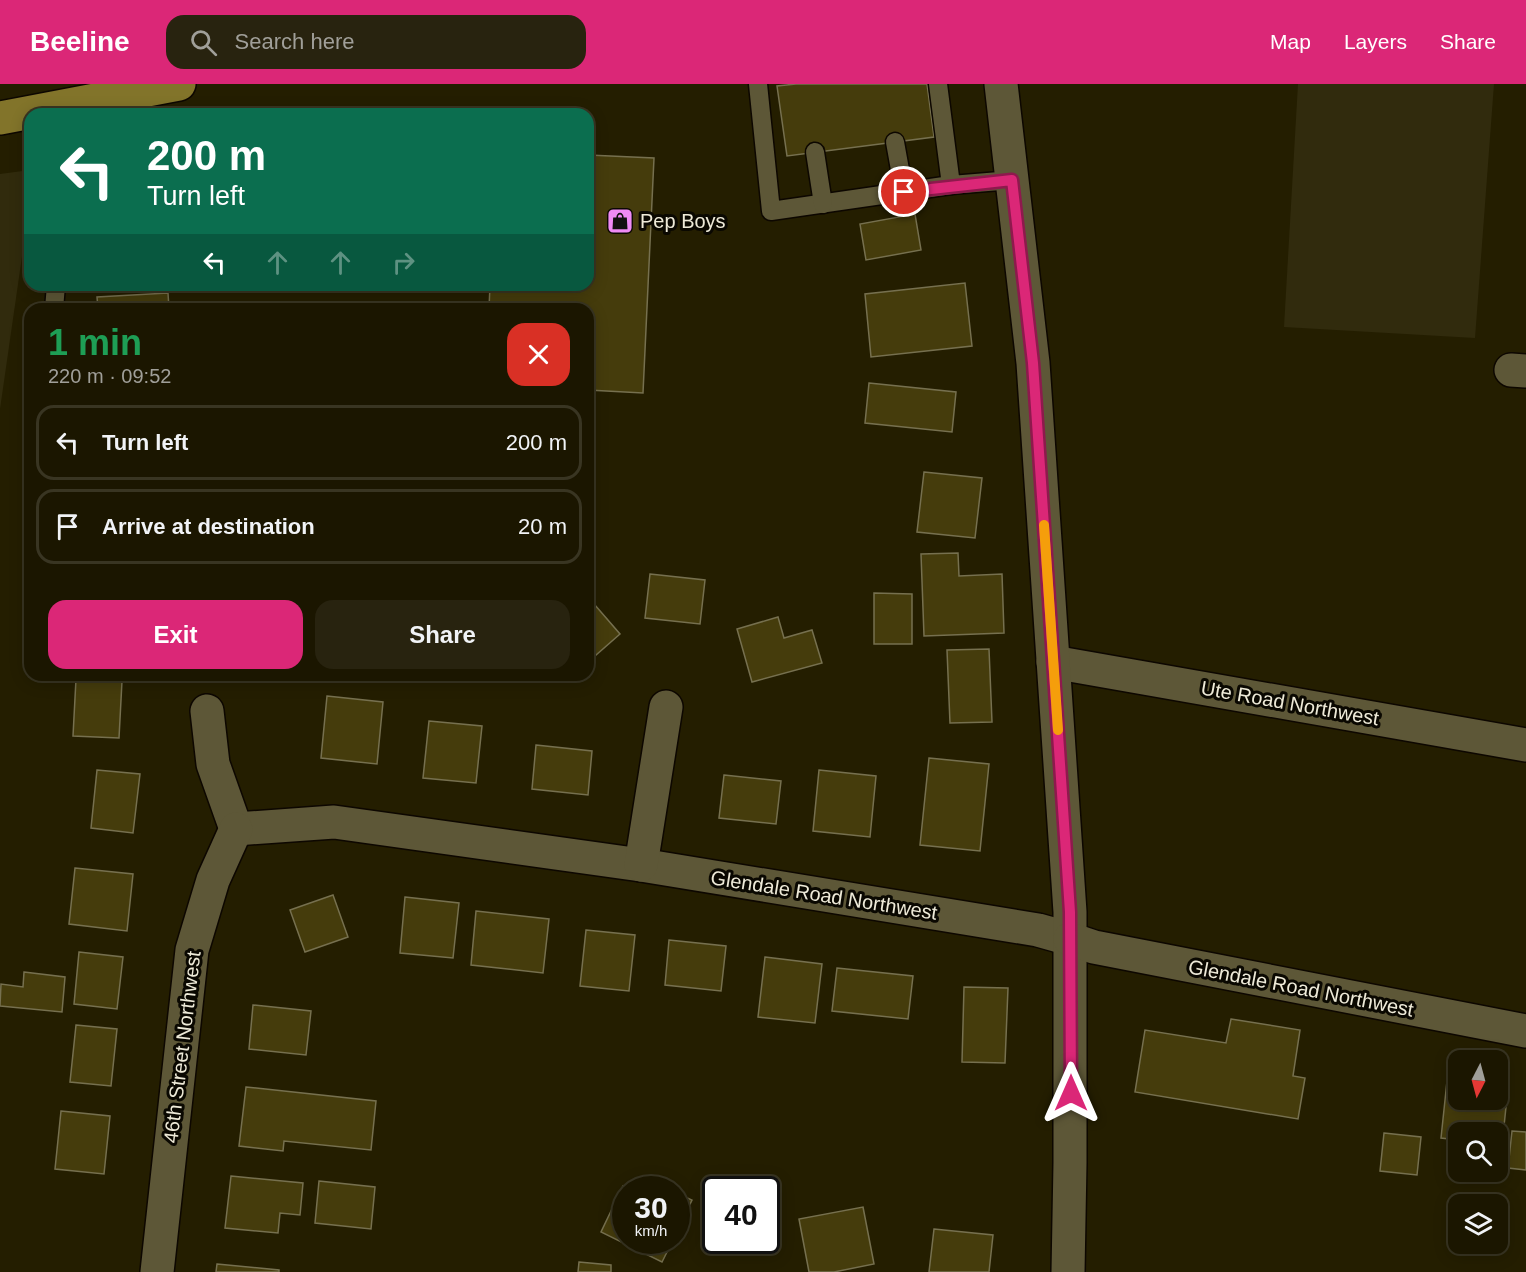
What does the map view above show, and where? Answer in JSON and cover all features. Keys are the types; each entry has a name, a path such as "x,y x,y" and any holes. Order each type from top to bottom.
{"main road":[{"path":"78,108 179,84"},
{"path":"0,118 24,115"}],"street":[{"path":"1001,84 1033,363 1070,939 1068,1272"},
{"name":"Ute Road Northwest","path":"1053,662 1526,745"},
{"path":"641,865 666,707"},
{"path":"207,711 213,764 236,829"},
{"name":"Glendale Road Northwest","path":"236,829 334,822 641,865 1038,930 1094,947 1526,1031"},
{"name":"46th Street Northwest","path":"157,1272 192,950 213,880 236,829"}],"lane":[{"path":"758,84 771,211 904,192 1012,180"},
{"path":"938,84 951,186"},
{"path":"895,142 904,192"},
{"path":"815,152 823,204"}],"shaded area":[{"path":"1298,84 1494,84 1475,338 1284,327"},
{"path":"24,171 24,243 0,409 0,174"}],"building":[{"path":"927,84 934,137 787,156 777,86"},
{"name":"Pep Boys","path":"594,155 654,158 643,393 594,390 594,303 489,303 490,291 594,291"},
{"path":"915,214 921,250 866,260 860,224"},
{"path":"965,283 972,346 871,357 865,294"},
{"path":"168,293 169,303 98,303 97,297"},
{"path":"869,383 956,392 952,432 865,423"},
{"path":"924,472 982,478 975,538 917,532"},
{"path":"958,553 959,576 1002,574 1004,633 924,636 921,554"},
{"path":"650,574 705,580 700,624 645,618"},
{"path":"874,593 912,594 912,644 874,644"},
{"path":"594,604 620,634 594,657"},
{"path":"778,617 784,638 812,630 822,663 752,682 737,629"},
{"path":"989,649 992,722 950,723 947,650"},
{"path":"76,681 122,681 119,738 73,736"},
{"path":"327,696 383,702 377,764 321,758"},
{"path":"429,721 482,726 476,783 423,778"},
{"path":"536,745 592,751 588,795 532,789"},
{"path":"929,758 989,764 980,851 920,845"},
{"path":"97,770 140,774 133,833 91,828"},
{"path":"819,770 876,776 870,837 813,831"},
{"path":"724,775 781,781 776,824 719,818"},
{"path":"75,868 133,874 127,931 69,924"},
{"path":"333,895 348,937 305,952 290,910"},
{"path":"405,897 459,903 453,958 400,953"},
{"path":"476,911 549,919 543,973 471,965"},
{"path":"586,930 635,935 629,991 580,986"},
{"path":"669,940 726,946 721,991 665,985"},
{"path":"79,952 123,957 117,1009 74,1004"},
{"path":"765,957 822,964 815,1023 758,1017"},
{"path":"837,968 913,976 908,1019 832,1011"},
{"path":"24,972 65,977 62,1012 0,1006 1,984 23,987"},
{"path":"964,987 1008,988 1005,1063 962,1062"},
{"path":"253,1005 311,1011 306,1055 249,1049"},
{"path":"1231,1019 1300,1030 1293,1076 1305,1078 1298,1119 1135,1092 1145,1030 1226,1043"},
{"path":"76,1025 117,1029 111,1086 70,1082"},
{"path":"1447,1081 1448,1110 1506,1110 1504,1122 1448,1122 1448,1139 1441,1138"},
{"path":"246,1087 376,1101 371,1150 284,1141 283,1151 239,1146"},
{"path":"61,1111 110,1116 104,1174 55,1169"},
{"path":"1512,1131 1526,1132 1526,1170 1508,1168"},
{"path":"1384,1133 1421,1137 1417,1175 1380,1171"},
{"path":"231,1176 303,1183 300,1215 280,1213 278,1233 225,1228"},
{"path":"319,1181 375,1187 371,1229 315,1223"},
{"path":"863,1207 874,1264 834,1272 809,1272 799,1219"},
{"path":"612,1209 612,1237 601,1232"},
{"path":"934,1229 993,1235 989,1272 929,1272"},
{"path":"646,1254 666,1254 662,1262"},
{"path":"579,1262 611,1265 611,1272 578,1272"},
{"path":"217,1264 279,1270 279,1272 216,1272"}],"slow traffic":[{"path":"1044,525 1058,730"}],"place":[{"name":"Pep Boys","path":"620,221"}],"route":[{"path":"904,192 1012,180 1033,363 1070,912 1071,1093"}]}
